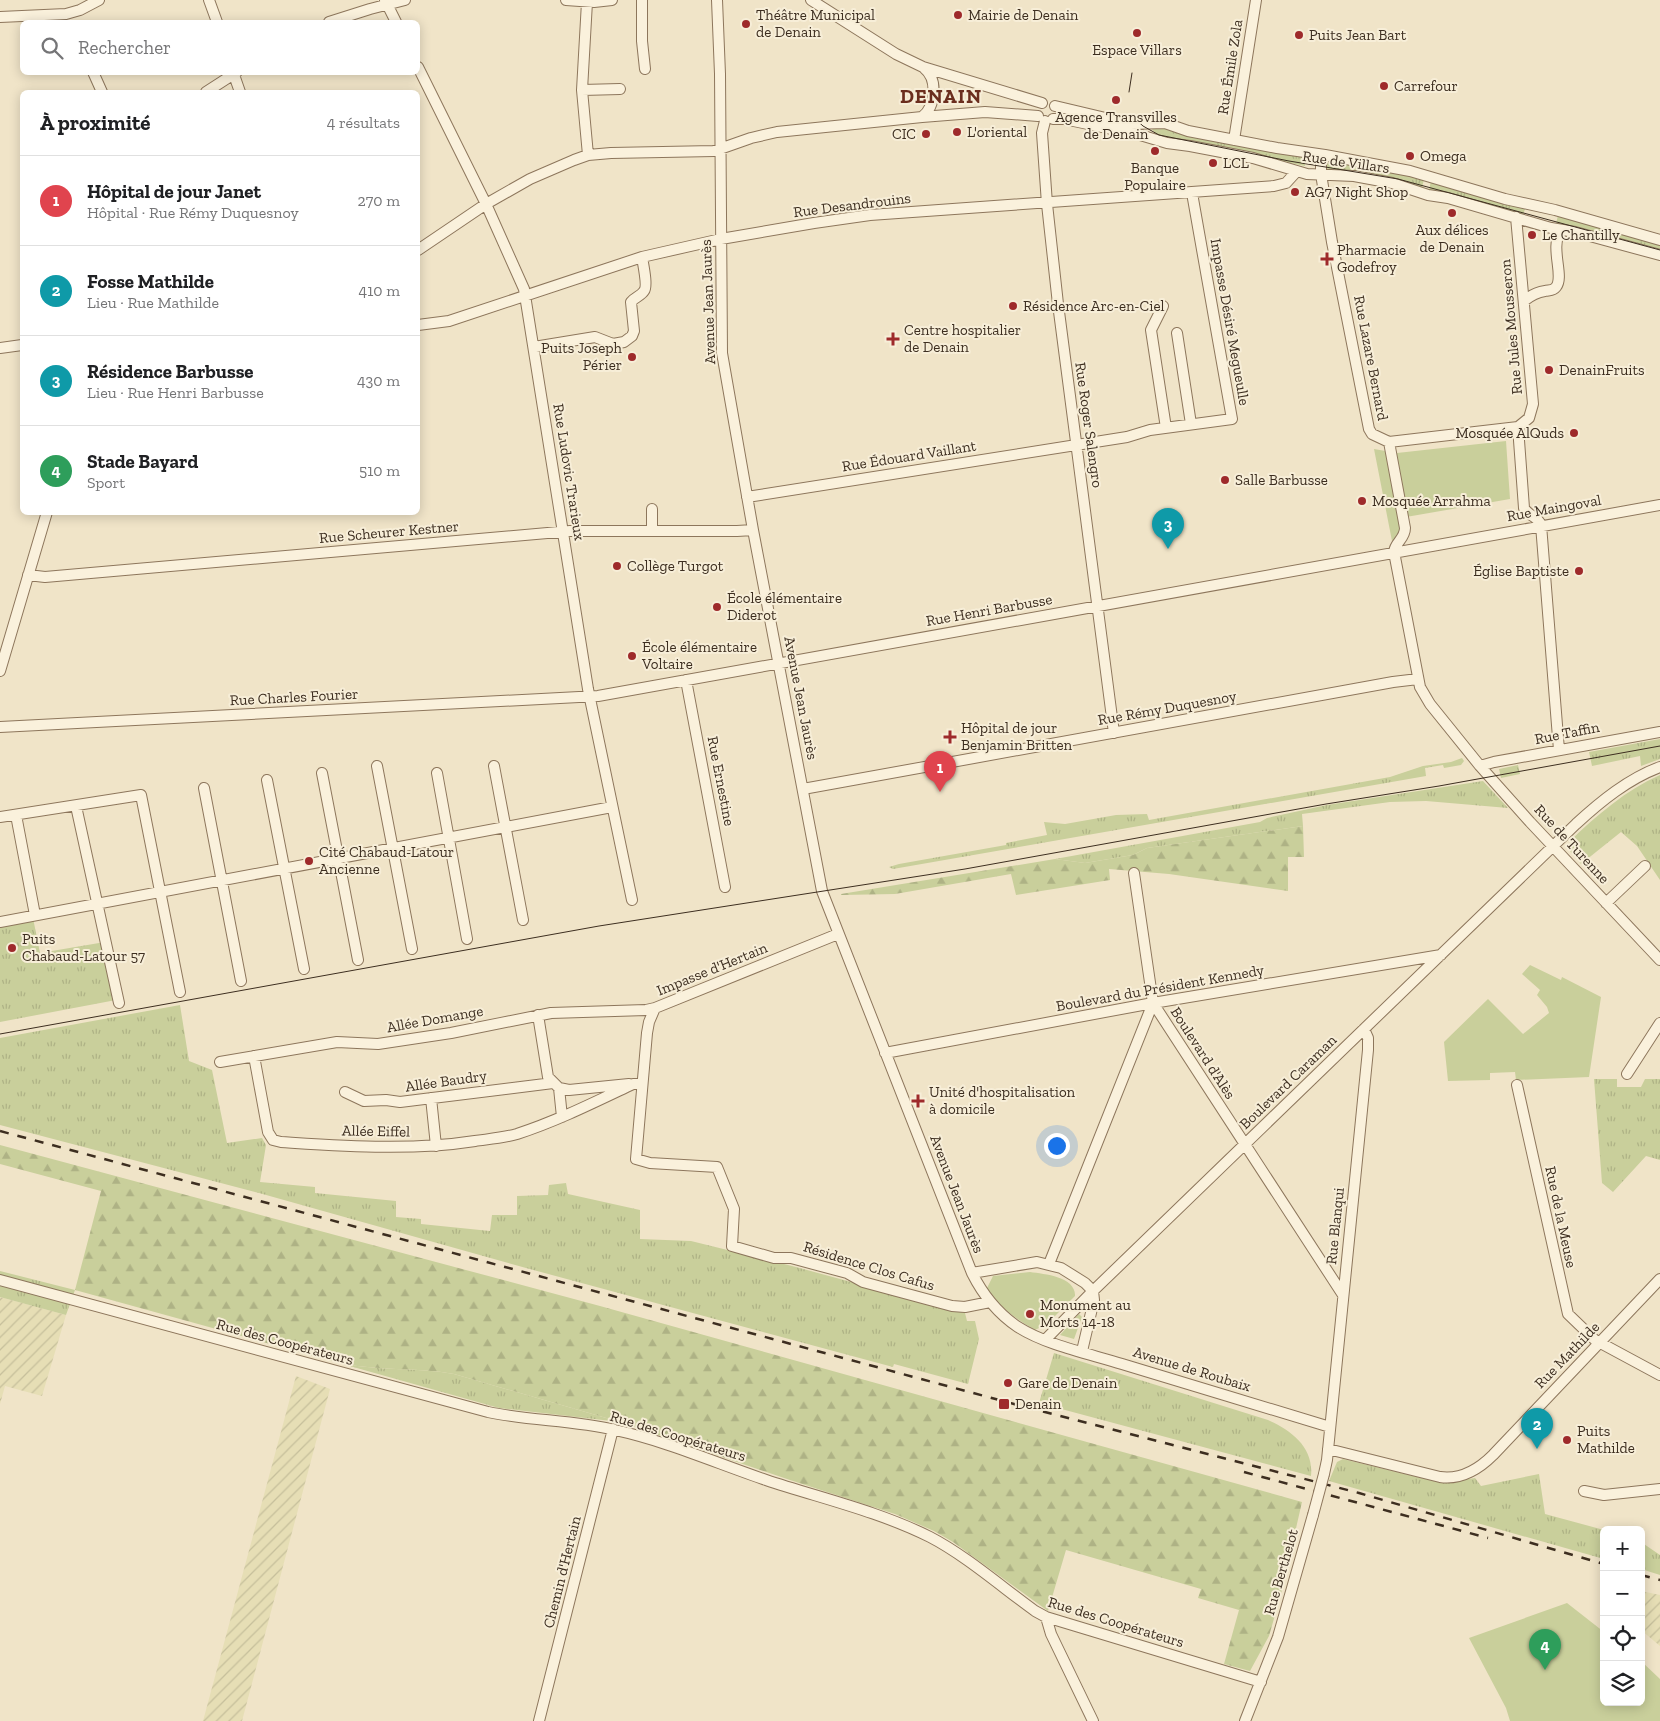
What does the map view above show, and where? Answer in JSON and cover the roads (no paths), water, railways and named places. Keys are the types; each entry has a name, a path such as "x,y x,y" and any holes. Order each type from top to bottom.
{"street":[{"path":"0,17 54,15 72,18 99,0"},
{"path":"209,0 215,20"},
{"path":"335,20 386,2 405,0"},
{"path":"566,0 587,2 612,0"},
{"path":"642,0 644,69"},
{"name":"Avenue Jean Jaurès","path":"717,0 720,74 722,353 753,530 822,891 972,1273 982,1292 1003,1316 1017,1326 1045,1340"},
{"path":"811,0 829,5 896,54 928,71 932,77 933,88 931,106 922,117"},
{"name":"Rue Émile Zola","path":"1234,140 1256,0"},
{"path":"386,2 395,20"},
{"path":"587,2 582,90 588,155"},
{"path":"923,68 1042,103 1050,102 1055,106 1056,114 1045,118 1038,108 1042,103"},
{"name":"Rue Ludovic Trarieux","path":"420,71 486,204 520,279 525,295 589,697 632,900"},
{"path":"94,75 101,90"},
{"path":"209,90 232,75"},
{"path":"236,75 239,90"},
{"path":"582,90 620,89"},
{"name":"Rue de Villars","path":"1055,106 1131,124 1165,123 1188,131 1276,148 1325,155 1428,176 1660,240"},
{"name":"Rue de Villars","path":"420,249 486,204 536,176 588,155 720,150 751,138 777,132 985,112 1064,119 1135,134 1167,144 1190,146 1253,158 1279,164 1297,171 1354,176 1392,183 1428,195 1448,198 1561,230 1660,255"},
{"name":"Rue Roger Salengro","path":"1045,118 1042,133 1047,204 1114,733"},
{"name":"Rue Lazare Bernard","path":"1325,155 1321,164 1321,174 1332,242 1369,429 1372,434 1389,442 1405,531 1394,552"},
{"name":"Rue Desandrouins","path":"420,326 449,321 642,257 721,239 864,216 1278,186 1286,183 1297,171"},
{"name":"Impasse Désiré Megueulle","path":"1077,445 1127,437 1146,431 1232,419 1192,193"},
{"name":"Rue Jules Mousseron","path":"1516,217 1533,408 1529,418 1518,427"},
{"path":"1524,301 1533,294 1553,290 1557,286 1556,240 1561,230"},
{"path":"534,347 595,337 608,343 617,344 630,338 634,331 631,302 634,297 644,292 646,287 642,257"},
{"path":"1163,306 1151,330 1166,428"},
{"path":"1177,334 1191,424"},
{"path":"0,348 20,345"},
{"path":"1389,442 1518,427 1524,508 1526,512 1539,520 1541,525 1559,750"},
{"name":"Rue Édouard Vaillant","path":"747,497 1077,445"},
{"name":"Rue Maingoval","path":"1394,552 1660,504"},
{"path":"652,509 652,531"},
{"path":"0,671 46,515"},
{"name":"Rue Scheurer Kestner","path":"28,575 45,577 562,532 753,530"},
{"path":"1394,552 1418,678"},
{"name":"Rue Henri Barbusse","path":"589,697 1394,552"},
{"name":"Rue Rémy Duquesnoy","path":"803,789 1418,678"},
{"name":"Rue de Turenne","path":"1418,678 1424,696 1480,766 1660,960"},
{"name":"Rue Ernestine","path":"686,680 725,887"},
{"name":"Rue Charles Fourier","path":"0,727 589,697"},
{"name":"Rue Taffin","path":"1480,766 1660,732"},
{"path":"377,766 412,949"},
{"path":"494,766 523,920"},
{"name":"Boulevard Caraman","path":"1045,1340 1553,846 1607,797 1636,778 1660,767"},
{"path":"322,773 358,960"},
{"path":"438,773 467,940"},
{"path":"267,780 304,969"},
{"path":"204,788 242,981"},
{"path":"0,817 142,795 180,992"},
{"path":"76,806 119,1003"},
{"path":"0,922 612,807"},
{"path":"16,815 35,915"},
{"path":"1606,903 1645,866"},
{"path":"1049,1264 1153,1003 1134,873"},
{"name":"Impasse d'Hertain","path":"717,1167 650,1163 636,1159 637,1084 648,1028 655,1008 838,934"},
{"name":"Boulevard du Président Kennedy","path":"885,1053 1153,1003 1441,955"},
{"name":"Boulevard d'Alès","path":"1153,1003 1343,1295"},
{"name":"Allée Domange","path":"220,1062 337,1042 378,1044 451,1033 558,1012 646,1010 655,1008"},
{"path":"538,1015 547,1075 556,1086 562,1117"},
{"path":"1627,1074 1660,1023"},
{"name":"Rue Blanqui","path":"1330,1427 1368,1050 1368,1038 1364,1029"},
{"name":"Allée Eiffel","path":"254,1056 268,1132 271,1138 277,1142 374,1147 436,1146 508,1136 562,1117 637,1084"},
{"name":"Allée Baudry","path":"345,1092 368,1101 386,1100 400,1102 556,1086 569,1090 637,1084"},
{"name":"Rue de la Meuse","path":"1517,1085 1566,1311 1577,1324 1599,1343 1660,1375"},
{"path":"432,1098 436,1146"},
{"name":"Résidence Clos Cafus","path":"717,1167 734,1209 732,1246 774,1258 791,1258 847,1273 863,1282 952,1306 965,1307 990,1302"},
{"path":"972,1273 1031,1262 1049,1264 1065,1270 1086,1283 1093,1292 1092,1310 1082,1351"},
{"name":"Rue Mathilde","path":"1328,1449 1440,1477 1453,1478 1465,1475 1489,1459 1660,1279"},
{"name":"Rue des Coopérateurs","path":"0,1280 488,1412 524,1419 613,1429 643,1437 905,1526 949,1549 1046,1617 1261,1682"},
{"name":"Avenue de Roubaix","path":"1045,1340 1330,1427"},
{"name":"Rue Berthelot","path":"1245,1721 1278,1636 1313,1515 1324,1474 1330,1427"},
{"name":"Chemin d'Hertain","path":"539,1721 613,1429"},
{"path":"1584,1491 1604,1495 1660,1489"},
{"path":"1046,1617 1050,1634 1093,1721"}],"tram line":[{"path":"1129,92 1132,73"},
{"path":"1131,115 1143,126 1159,135 1289,161 1398,179 1660,250"},
{"path":"0,1034 599,926 965,869 1660,746"}],"railway":[{"path":"0,1131 1014,1404 1359,1493 1600,1563"},
{"path":"1244,1472 1488,1538"},
{"path":"1645,1576 1660,1580"}],"place":[{"name":"Mairie de Denain","path":"958,15"},
{"name":"Théâtre Municipal de Denain","path":"746,24"},
{"name":"Espace Villars","path":"1137,33"},
{"name":"Puits Jean Bart","path":"1299,35"},
{"name":"Carrefour","path":"1384,86"},
{"name":"Agence Transvilles de Denain","path":"1116,100"},
{"name":"L'oriental","path":"957,132"},
{"name":"CIC","path":"926,134"},
{"name":"Banque Populaire","path":"1155,151"},
{"name":"Omega","path":"1410,156"},
{"name":"LCL","path":"1213,163"},
{"name":"AG7 Night Shop","path":"1295,192"},
{"name":"Aux délices de Denain","path":"1452,213"},
{"name":"Le Chantilly","path":"1532,235"},
{"name":"Pharmacie Godefroy","path":"1327,259"},
{"name":"Résidence Arc-en-Ciel","path":"1013,306"},
{"name":"Centre hospitalier de Denain","path":"893,339"},
{"name":"Puits Joseph Périer","path":"632,357"},
{"name":"DenainFruits","path":"1549,370"},
{"name":"Mosquée AlQuds","path":"1574,433"},
{"name":"Salle Barbusse","path":"1225,480"},
{"name":"Mosquée Arrahma","path":"1362,501"},
{"name":"Résidence Barbusse","path":"1168,549"},
{"name":"Collège Turgot","path":"617,566"},
{"name":"Église Baptiste","path":"1579,571"},
{"name":"École élémentaire Diderot","path":"717,607"},
{"name":"École élémentaire Voltaire","path":"632,656"},
{"name":"Hôpital de jour Benjamin Britten","path":"950,737"},
{"name":"Hôpital de jour Janet","path":"940,792"},
{"name":"Cité Chabaud-Latour Ancienne","path":"309,861"},
{"name":"Puits Chabaud-Latour 57","path":"12,948"},
{"name":"Unité d'hospitalisation à domicile","path":"918,1101"},
{"name":"Monument au Morts 14-18","path":"1030,1314"},
{"name":"Gare de Denain","path":"1008,1383"},
{"name":"Denain","path":"1004,1404"},
{"name":"Puits Mathilde","path":"1567,1440"},
{"name":"Fosse Mathilde","path":"1537,1449"},
{"name":"Stade Bayard","path":"1545,1670"}],"district":[{"name":"DENAIN","path":"941,96"}]}
